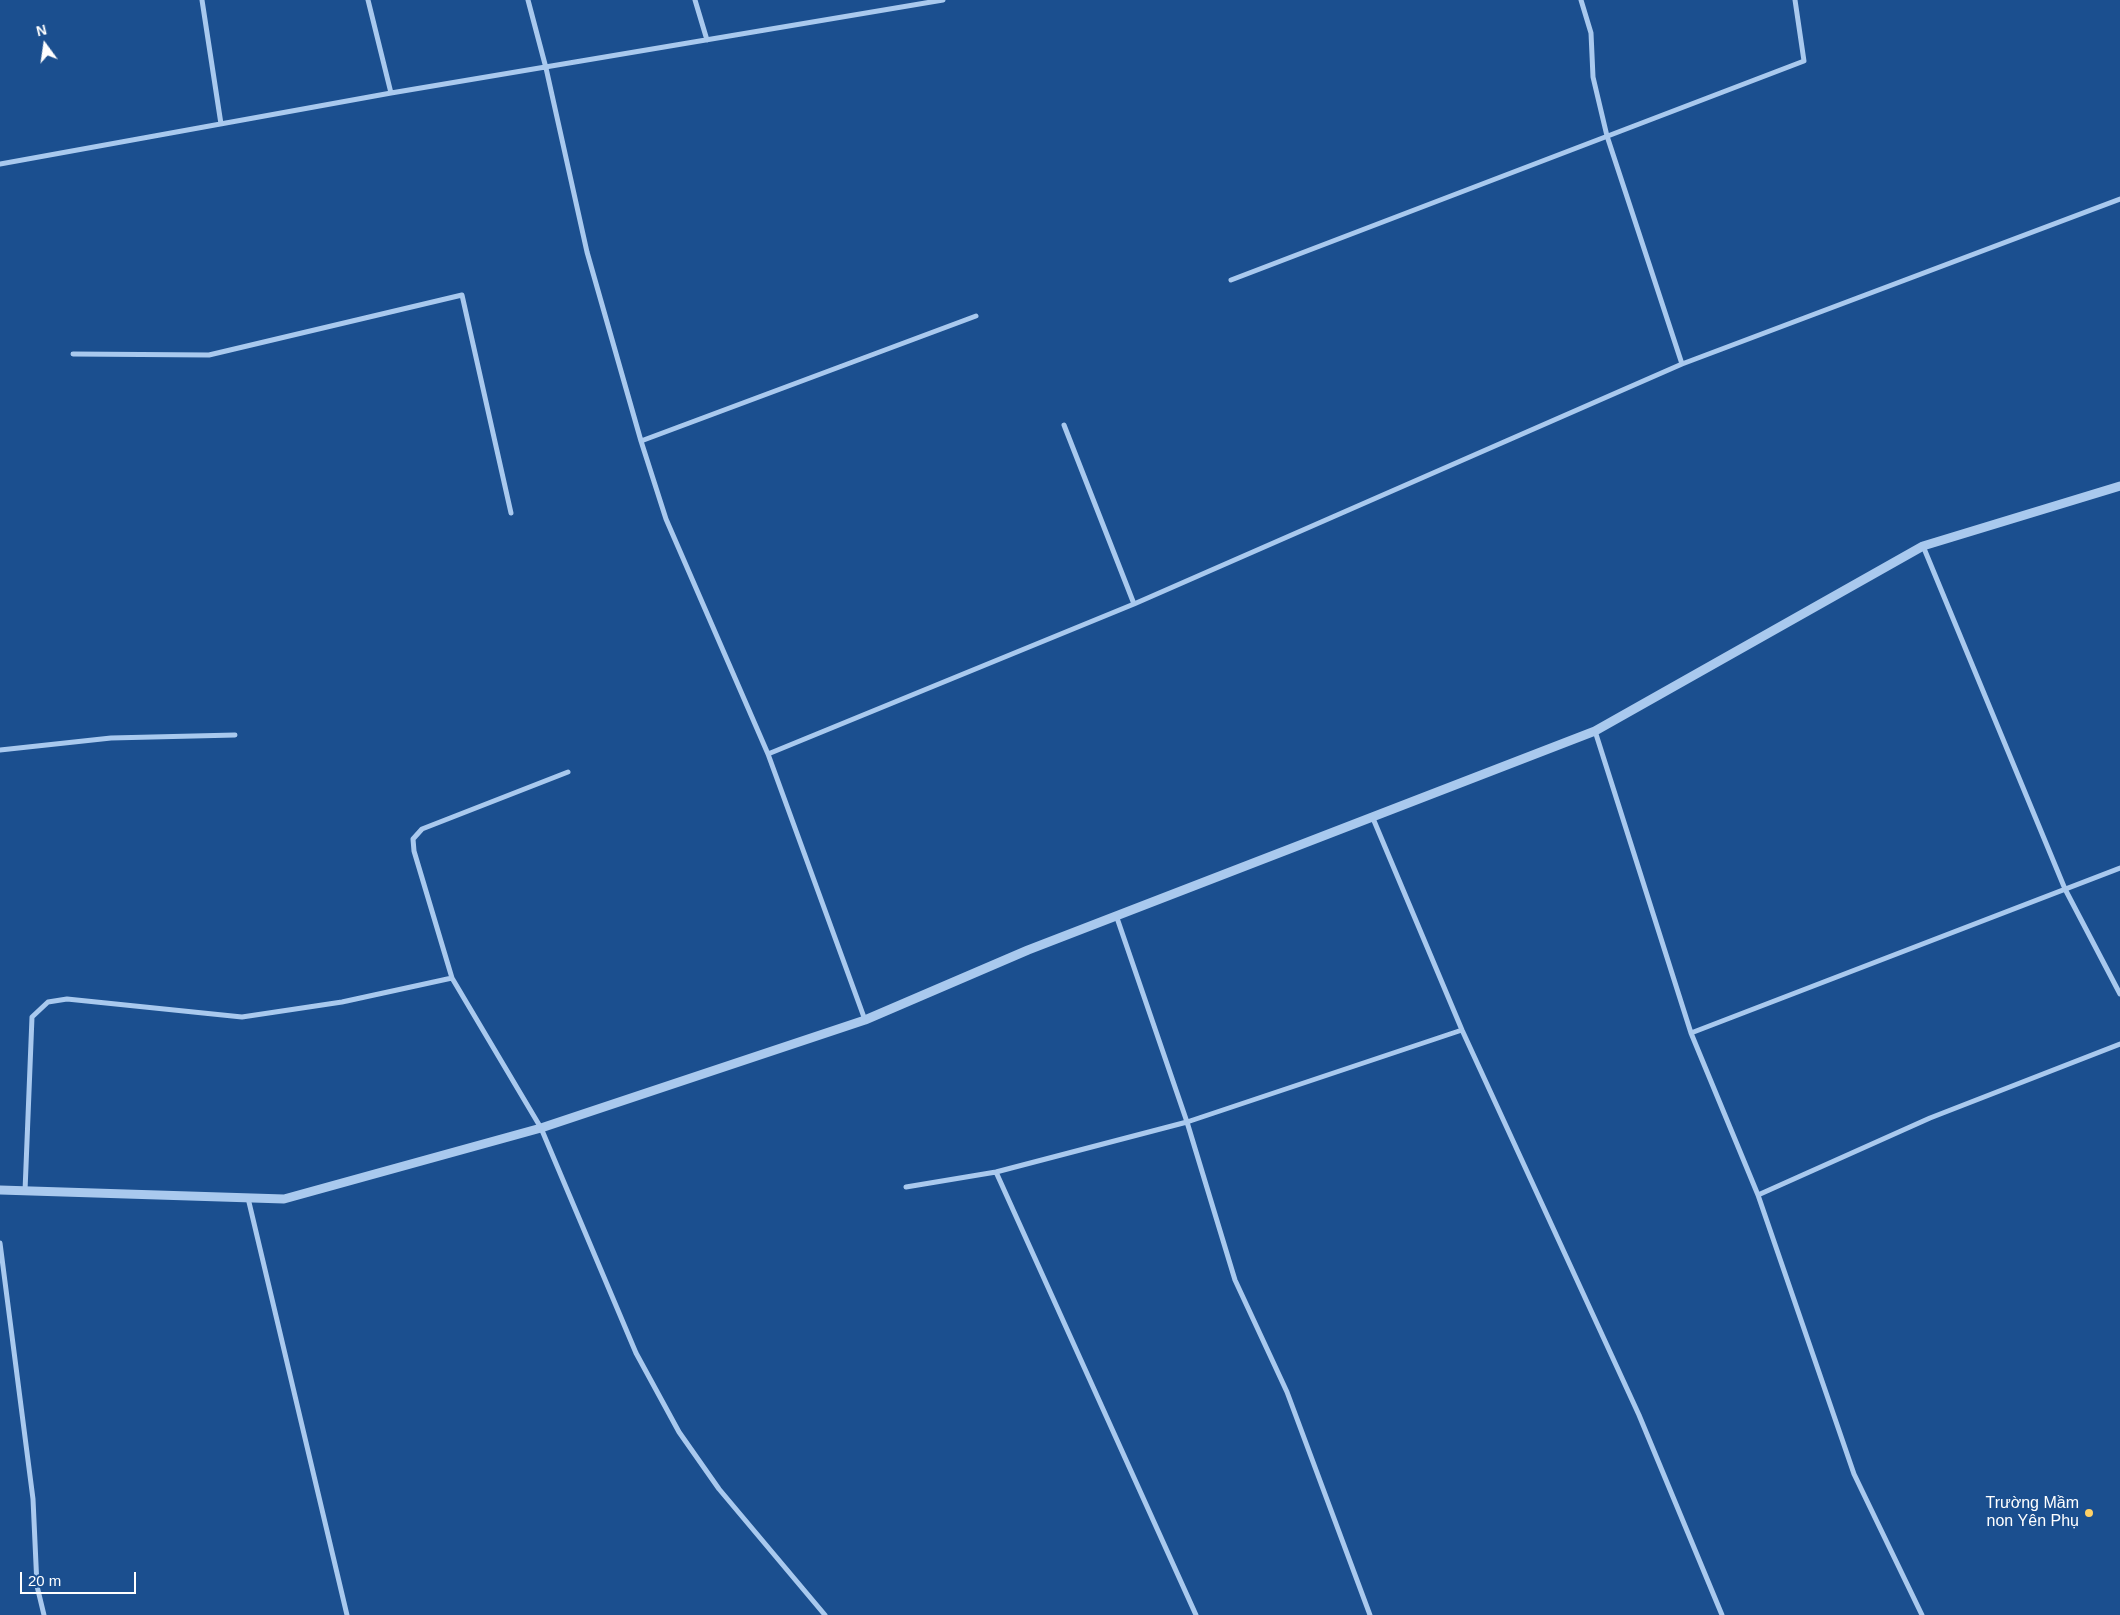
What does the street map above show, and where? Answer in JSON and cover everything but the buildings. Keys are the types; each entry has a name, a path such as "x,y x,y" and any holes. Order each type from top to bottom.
{"street":[{"path":"202,0 221,124"},
{"path":"368,0 390,93"},
{"path":"528,0 546,68 587,252 641,441 666,519 768,754 865,1020"},
{"path":"695,0 707,40"},
{"path":"0,164 390,93 943,0"},
{"path":"1582,0 1591,33 1593,77 1607,136 1682,364"},
{"path":"1231,280 1804,62 1795,0"},
{"path":"768,754 1134,604 1682,364 2120,199"},
{"path":"73,354 209,355 462,295 511,513"},
{"path":"641,441 976,316"},
{"path":"1064,425 1134,604"},
{"path":"0,1190 284,1200 541,1128 865,1020 1028,950 1116,915 1595,731 1923,546 2120,486"},
{"path":"1923,546 2065,889 2120,994"},
{"path":"1595,731 1691,1034 1758,1195 1854,1474 1922,1615"},
{"path":"0,750 111,738 235,735"},
{"path":"568,772 422,829 413,839 414,851 452,978 541,1128 636,1353 679,1432 719,1489 825,1615"},
{"path":"1372,816 1462,1030 1639,1415 1722,1615"},
{"path":"1691,1034 2120,868"},
{"path":"1116,915 1187,1122 1235,1280 1288,1392 1370,1615"},
{"path":"25,1191 32,1017 48,1002 67,999 242,1017 342,1002 452,978"},
{"path":"906,1187 996,1172 1187,1122 1462,1030"},
{"path":"1758,1195 1930,1118 2120,1044"},
{"path":"996,1172 1196,1615"},
{"path":"248,1198 347,1615"},
{"path":"0,1243 33,1499 37,1586 44,1615"}],"place":[{"name":"Trường Mầm non Yên Phụ","path":"2089,1513"}]}
